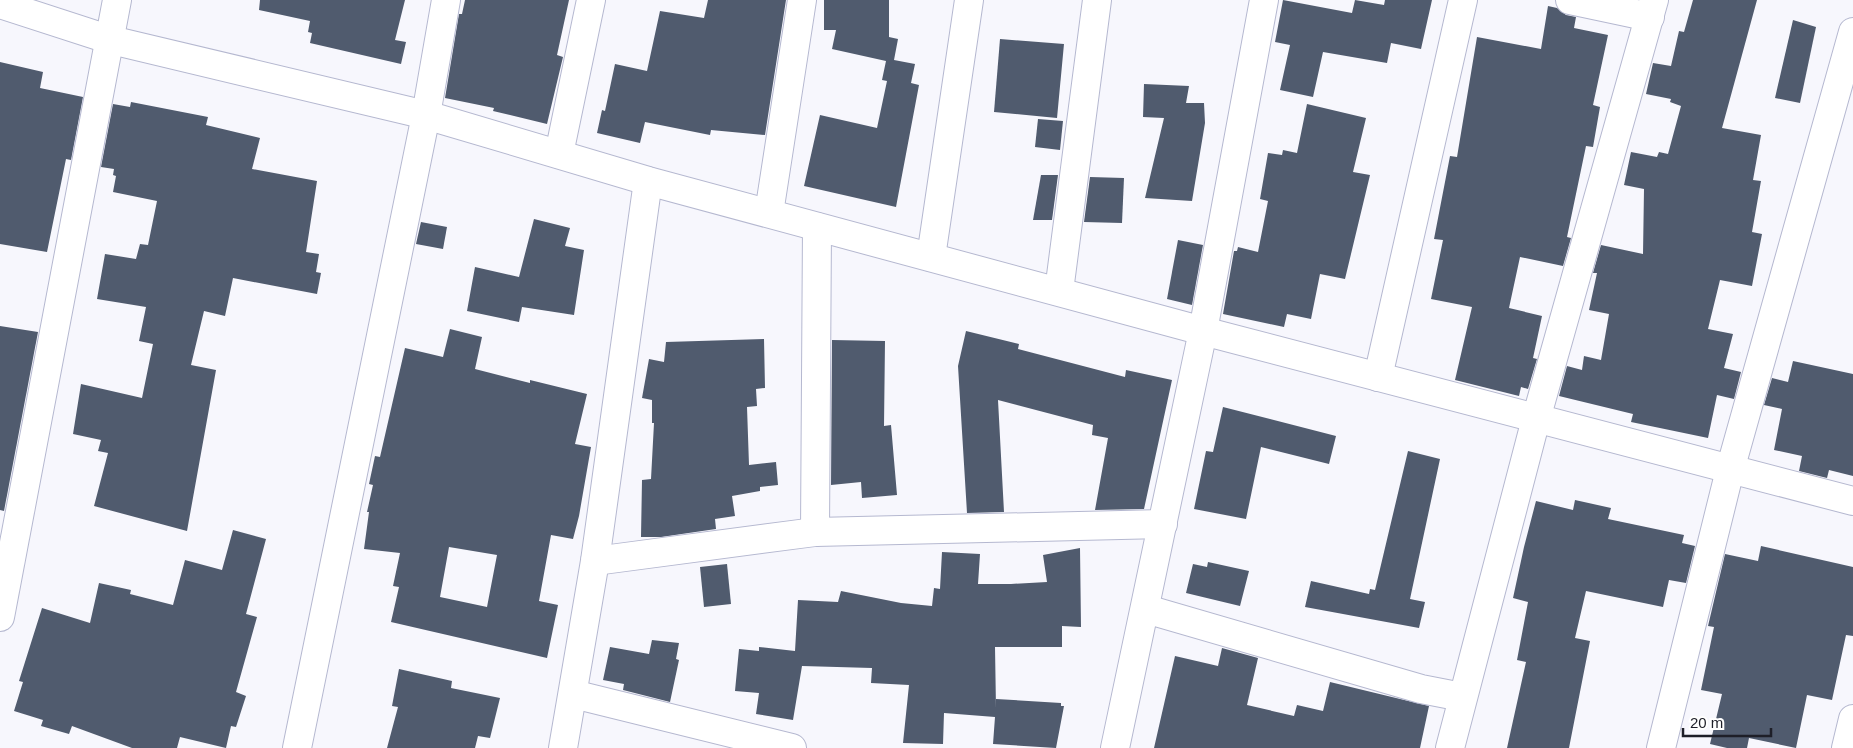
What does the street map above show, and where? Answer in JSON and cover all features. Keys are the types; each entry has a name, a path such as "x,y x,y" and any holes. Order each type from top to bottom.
{"street":[{"path":"0,617 7,538 111,40 117,0"},
{"path":"297,748 426,115 446,0"},
{"path":"559,154 591,0"},
{"path":"769,213 802,0"},
{"path":"931,257 969,0"},
{"path":"1059,291 1097,0"},
{"path":"1115,748 1146,609 1203,331 1264,0"},
{"path":"1378,376 1463,0"},
{"path":"1450,748 1536,419 1652,8 1570,0"},
{"path":"0,4 111,40 426,115 648,182 1203,331 1853,501"},
{"path":"1661,748 1730,470 1853,32"},
{"path":"563,748 595,561 648,182"},
{"path":"815,532 817,226"},
{"path":"595,561 815,532 1163,524"},
{"path":"1146,609 1421,690 1462,697"},
{"path":"573,694 792,748"},
{"path":"1846,748 1853,719"}],"building":[{"path":"260,0 405,0 395,40 406,42 401,64 310,43 312,33 308,32 310,21 259,10"},
{"path":"465,0 569,0 557,55 563,57 547,124 493,111 494,108 445,98 459,14 462,14"},
{"path":"708,0 786,0 765,135 711,130 710,135 645,122 640,143 597,133 602,110 605,111 615,64 647,71 660,11 704,18"},
{"path":"824,0 889,0 889,37 898,39 894,60 915,64 911,83 919,85 896,207 804,186 820,115 877,128 887,81 882,80 886,61 832,49 836,30 824,30"},
{"path":"1283,0 1352,13 1355,0 1384,5 1385,0 1432,0 1421,49 1391,43 1387,63 1323,52 1313,97 1280,90 1290,45 1275,42"},
{"path":"1693,0 1757,0 1722,128 1761,135 1753,180 1761,181 1752,232 1762,234 1752,286 1720,280 1708,329 1733,334 1724,368 1741,372 1734,399 1717,395 1708,438 1631,422 1633,414 1559,396 1567,366 1582,370 1584,356 1601,360 1609,314 1589,310 1597,273 1593,273 1601,245 1643,254 1644,189 1624,185 1631,152 1657,157 1659,152 1668,154 1681,106 1670,102 1671,99 1646,94 1653,63 1671,66 1679,31 1684,32"},
{"path":"1548,6 1557,8 1566,15 1576,17 1574,28 1608,35 1593,105 1600,107 1593,147 1586,146 1567,237 1571,238 1563,266 1520,257 1509,308 1542,316 1533,358 1537,359 1528,389 1521,387 1519,396 1455,380 1472,307 1431,299 1443,240 1434,239 1450,156 1457,157 1477,37 1541,49"},
{"path":"1793,20 1816,27 1800,103 1775,98"},
{"path":"1000,39 1064,44 1057,118 994,112"},
{"path":"0,62 43,72 40,88 83,97 71,160 66,159 47,252 0,244"},
{"path":"1144,84 1189,86 1186,103 1204,103 1205,123 1192,201 1145,198 1164,118 1143,117"},
{"path":"131,102 208,117 206,125 260,138 252,169 317,181 306,252 319,254 316,272 321,273 317,294 233,278 225,316 204,311 191,365 216,370 187,531 94,506 108,453 98,451 101,440 73,434 81,384 142,398 153,344 139,341 146,307 97,299 105,254 136,259 140,244 148,245 157,201 113,192 116,176 113,175 114,169 101,167 113,104 130,107"},
{"path":"1307,104 1366,118 1353,172 1370,175 1345,279 1320,274 1311,319 1287,314 1284,327 1223,314 1234,251 1237,251 1238,247 1258,252 1268,201 1260,199 1268,153 1282,155 1283,150 1297,153"},
{"path":"1038,119 1063,121 1060,150 1035,147"},
{"path":"1041,175 1058,175 1052,220 1033,220"},
{"path":"1090,177 1124,178 1122,223 1084,222"},
{"path":"534,219 570,228 565,246 584,250 574,315 522,307 519,322 467,311 475,267 519,277"},
{"path":"421,222 447,227 443,249 416,244"},
{"path":"1178,240 1203,245 1192,305 1167,299"},
{"path":"0,326 38,332 4,511 0,510"},
{"path":"450,329 482,337 475,369 530,383 530,380 587,394 575,444 591,447 579,516 573,539 551,535 539,601 558,605 547,658 391,622 399,587 393,586 400,553 364,549 369,512 367,512 373,485 369,484 375,456 380,457 405,348 443,357","holes":["449,547 497,555 487,607 440,597"]},
{"path":"966,331 1019,344 1018,349 1125,377 1126,370 1172,380 1144,509 1095,510 1108,438 1092,435 1093,425 998,400 1004,512 967,513 958,366"},
{"path":"764,339 765,388 756,389 757,406 747,407 749,465 776,462 778,485 760,487 760,491 732,496 735,516 715,519 716,529 661,537 641,537 642,480 651,479 654,423 652,423 652,400 642,398 649,359 664,362 666,342"},
{"path":"832,340 885,341 884,426 891,425 897,495 862,498 861,482 831,485"},
{"path":"1793,361 1853,374 1853,476 1829,470 1827,478 1799,471 1802,456 1774,450 1782,409 1764,405 1772,378 1788,382"},
{"path":"1223,407 1336,436 1329,464 1261,447 1246,519 1194,509 1206,451 1213,452"},
{"path":"1408,451 1440,459 1410,599 1425,602 1419,628 1305,607 1311,581 1369,594 1370,589 1375,590"},
{"path":"1575,500 1611,508 1608,519 1684,535 1682,543 1695,546 1686,583 1669,580 1663,607 1586,591 1575,638 1590,641 1569,748 1507,748 1526,662 1517,660 1528,602 1513,598 1536,501 1573,510"},
{"path":"233,530 266,539 246,614 257,617 236,692 246,696 236,727 231,726 226,748 180,737 177,748 132,748 72,726 69,734 41,726 43,720 14,711 23,682 19,681 42,608 90,623 99,583 131,590 130,594 173,605 185,560 222,570"},
{"path":"1761,546 1853,567 1853,636 1846,635 1832,700 1807,695 1796,748 1749,738 1747,748 1727,748 1710,744 1722,694 1701,690 1714,627 1708,626 1725,554 1758,561"},
{"path":"1080,548 1081,627 1062,626 1062,647 995,647 996,709 996,699 1061,703 1061,706 1064,706 1056,748 993,744 995,717 944,713 943,744 903,743 909,685 871,683 872,668 802,666 793,720 756,714 759,693 735,691 739,649 759,651 759,647 795,651 798,600 838,602 841,591 901,603 932,606 934,588 940,589 942,552 980,554 978,584 1011,584 1047,582 1043,555"},
{"path":"1208,562 1249,571 1240,606 1186,593 1193,564 1207,567"},
{"path":"727,564 731,604 704,607 700,567"},
{"path":"652,640 679,643 676,659 679,660 670,702 623,690 624,684 603,680 610,647 649,654"},
{"path":"1222,648 1258,658 1247,705 1294,716 1297,705 1323,711 1330,682 1429,706 1420,748 1154,748 1175,656 1218,666"},
{"path":"399,669 452,681 451,688 500,698 490,738 478,736 475,748 387,748 398,707 392,706"}]}
